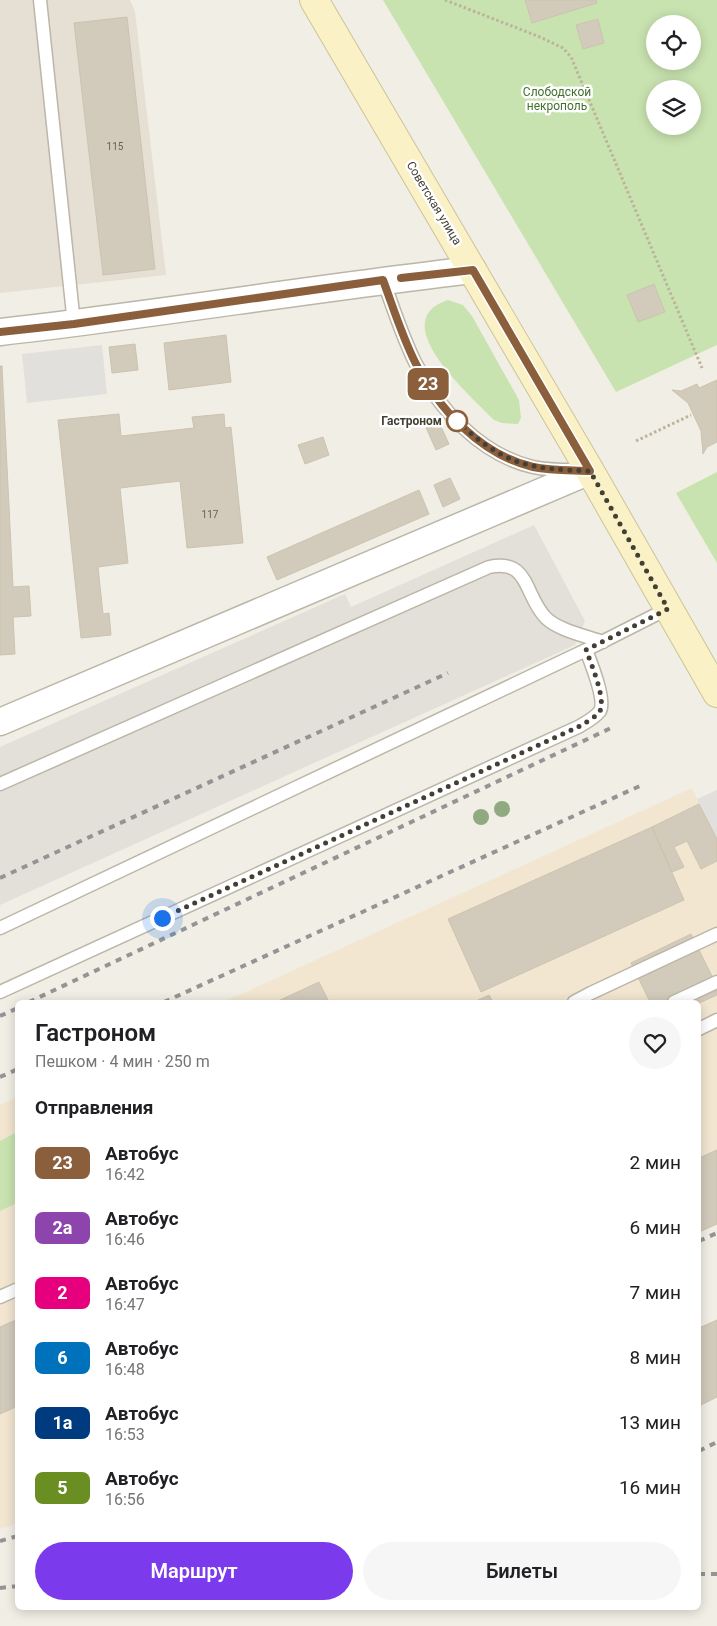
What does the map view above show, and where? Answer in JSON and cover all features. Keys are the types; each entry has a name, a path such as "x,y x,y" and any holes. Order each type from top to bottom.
{"main road":[{"name":"Советская улица","path":"314,0 590,471 717,694"}],"street":[{"path":"0,332 74,324 383,280 473,270"},
{"path":"0,722 590,471"}],"lane":[{"path":"40,0 74,324"},
{"path":"383,280 414,361 426,382 459,423 496,453 514,461 533,467 590,471"},
{"path":"0,784 489,567 507,565 518,570 544,617 554,624 602,642"},
{"path":"0,928 586,650 668,609"},
{"path":"0,992 592,719 600,710 602,700 586,650"},
{"path":"578,1000 717,934"},
{"path":"678,1000 717,982"},
{"path":"701,1028 717,1020"},
{"path":"0,1297 15,1290"}],"path":[{"path":"445,0 540,37 563,48 571,57 702,368"},
{"path":"636,441 691,415"}],"shaded area":[{"path":"0,0 130,0 135,12 166,275 0,293"},
{"path":"102,345 107,394 27,403 22,354"},
{"path":"534,525 585,621 575,645 0,905 0,747 345,594 351,607"},
{"path":"692,788 717,839 717,1224 701,1231 701,1000 228,1000"},
{"path":"717,790 717,839 697,799"},
{"path":"15,1098 15,1524 0,1529 0,1105"}],"green space":[{"name":"Слободской некрополь","path":"383,0 717,0 717,345 616,392"},
{"path":"448,300 463,305 472,316 519,400 521,418 518,424 502,423 494,420 468,394 438,359 428,341 425,324 430,310"},
{"path":"717,472 717,563 676,493"},
{"path":"15,1133 15,1204 0,1211 0,1141"}],"building":[{"path":"525,0 596,0 597,3 532,23"},
{"path":"127,17 155,269 103,275 74,23"},
{"path":"598,19 604,43 583,49 576,25"},
{"path":"654,284 665,312 638,322 627,295"},
{"path":"226,335 231,382 169,390 164,343"},
{"path":"135,344 138,370 112,373 109,347"},
{"path":"0,366 2,366 13,587 29,586 31,616 13,617 15,654 0,655"},
{"path":"717,380 717,442 707,447 703,454 701,431 688,403 672,390 681,391 697,384 699,388"},
{"path":"119,414 121,436 194,428 192,417 224,414 225,428 231,427 243,543 187,548 180,481 120,488 128,563 98,567 103,614 109,613 111,635 81,638 58,420"},
{"path":"437,418 449,444 436,450 424,423"},
{"path":"323,437 329,455 305,464 298,445"},
{"path":"450,478 460,499 443,507 434,485"},
{"path":"419,490 429,514 277,580 267,557"},
{"path":"699,804 717,839 717,861 701,869 687,841 674,847 684,867 672,872 652,827"},
{"path":"652,827 684,900 481,992 448,919"},
{"path":"691,934 717,986 717,995 701,1002 701,1000 649,1000 631,963"},
{"path":"319,982 328,1000 280,1000"},
{"path":"489,995 492,1000 478,1000"},
{"path":"717,1150 717,1224 701,1231 701,1157"},
{"path":"15,1320 15,1407 0,1414 0,1327"},
{"path":"717,1320 717,1397 701,1405 701,1327"}],"railway":[{"path":"0,878 448,673"},
{"path":"33,1000 611,728"},
{"path":"168,1000 642,785"},
{"path":"0,1016 15,1009"},
{"path":"0,1077 15,1070"},
{"path":"701,1240 717,1233"},
{"path":"701,1450 717,1442"},
{"path":"0,1541 15,1537"},
{"path":"701,1574 717,1574"},
{"path":"0,1588 15,1586"}],"bus line":[{"name":"23","path":"0,332 74,324 383,280 414,361 426,382 459,423 496,453 514,461 533,467 590,471 473,270 401,278"}],"place":[{"name":"Гастроном","path":"457,421"}],"route":[{"path":"162,918 592,719 600,710 602,700 586,650 668,609 590,471 533,467 514,461 496,453 457,421"}]}
